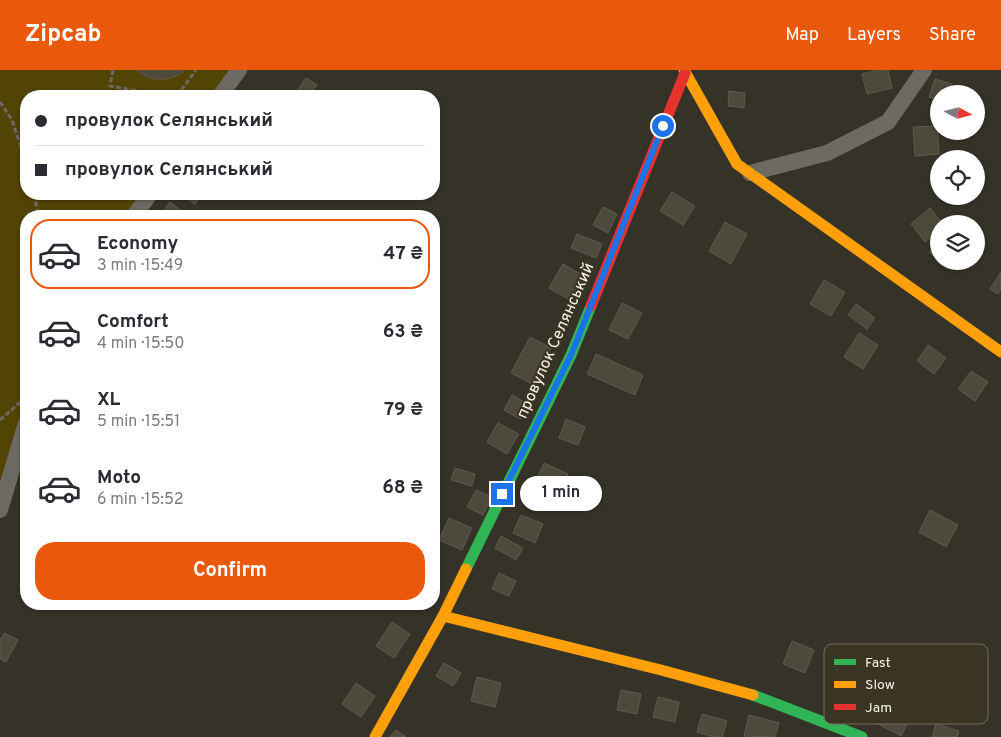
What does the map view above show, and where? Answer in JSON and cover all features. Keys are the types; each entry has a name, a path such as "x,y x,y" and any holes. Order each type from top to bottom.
{"street":[{"path":"224,90 239,70"},
{"path":"750,173 826,153 888,122 924,70"},
{"path":"684,72 737,164 1001,352"},
{"name":"провулок Селянський","path":"375,737 443,616 571,355 684,72"},
{"path":"0,510 20,442"},
{"path":"443,616 757,696 824,722"},
{"path":"829,724 862,737"}],"path":[{"path":"113,70 110,86 133,90"},
{"path":"181,90 196,70"},
{"path":"0,102 12,120 20,144"},
{"path":"0,420 20,402"}],"shaded area":[{"path":"0,70 233,70 218,90 20,90 20,200 147,200 141,210 20,210 20,443 0,508"}],"building":[{"path":"137,70 185,70 179,75 167,79 154,79"},
{"path":"878,70 888,70 892,88 867,94 862,74"},
{"path":"306,78 317,85 313,90 297,90"},
{"path":"935,79 952,84 952,85 933,85"},
{"path":"729,91 745,93 744,108 728,106"},
{"path":"930,126 930,140 938,140 939,150 930,150 930,155 915,156 913,127"},
{"path":"672,192 695,206 683,225 660,211"},
{"path":"189,200 198,200 195,204"},
{"path":"170,202 181,210 164,210"},
{"path":"603,207 617,214 608,233 593,225"},
{"path":"930,208 936,215 930,215 930,238 925,242 911,224"},
{"path":"725,222 747,234 731,264 709,251"},
{"path":"577,234 602,244 596,258 571,248"},
{"path":"563,264 589,279 575,303 549,288"},
{"path":"1001,272 1001,289 998,294 990,289"},
{"path":"824,280 845,292 831,316 810,304"},
{"path":"622,303 642,313 628,339 609,330"},
{"path":"856,304 875,318 867,329 848,315"},
{"path":"859,333 878,345 863,369 844,357"},
{"path":"530,337 551,348 532,384 511,373"},
{"path":"928,345 946,358 934,374 917,361"},
{"path":"596,354 643,375 635,395 587,374"},
{"path":"971,371 988,382 975,401 958,389"},
{"path":"512,395 528,404 520,419 504,410"},
{"path":"566,419 585,427 578,445 559,438"},
{"path":"498,423 519,434 507,454 487,442"},
{"path":"544,463 568,474 559,494 535,483"},
{"path":"455,468 475,474 472,486 451,480"},
{"path":"476,490 492,497 483,515 467,507"},
{"path":"930,510 958,525 946,547 919,532"},
{"path":"521,515 543,524 535,543 513,533"},
{"path":"449,518 472,528 462,550 440,540"},
{"path":"501,536 523,548 516,560 495,548"},
{"path":"499,573 516,581 509,596 492,589"},
{"path":"392,622 410,634 394,658 376,646"},
{"path":"4,633 18,640 6,662 0,659 0,641"},
{"path":"792,641 814,650 805,673 783,664"},
{"path":"444,663 461,673 453,686 436,676"},
{"path":"477,677 501,683 495,707 471,701"},
{"path":"356,683 375,696 361,717 342,704"},
{"path":"621,690 641,694 637,714 617,710"},
{"path":"658,697 679,702 675,722 653,717"},
{"path":"702,714 727,721 722,737 714,737 697,732"},
{"path":"749,715 779,723 775,737 744,736"},
{"path":"878,724 907,724 901,736"},
{"path":"936,724 959,731 957,737 932,737"},
{"path":"396,730 406,737 390,737"}],"traffic: fast":[{"path":"466,569 571,355 591,306"},
{"path":"753,695 824,722"},
{"path":"828,724 862,737"}],"traffic: slow":[{"path":"684,70 737,164 1001,352"},
{"path":"375,737 443,616 466,569"},
{"path":"443,616 661,670 753,695"}],"traffic: jam":[{"path":"591,306 685,73"}],"route":[{"path":"502,494 571,355 663,126"}]}
